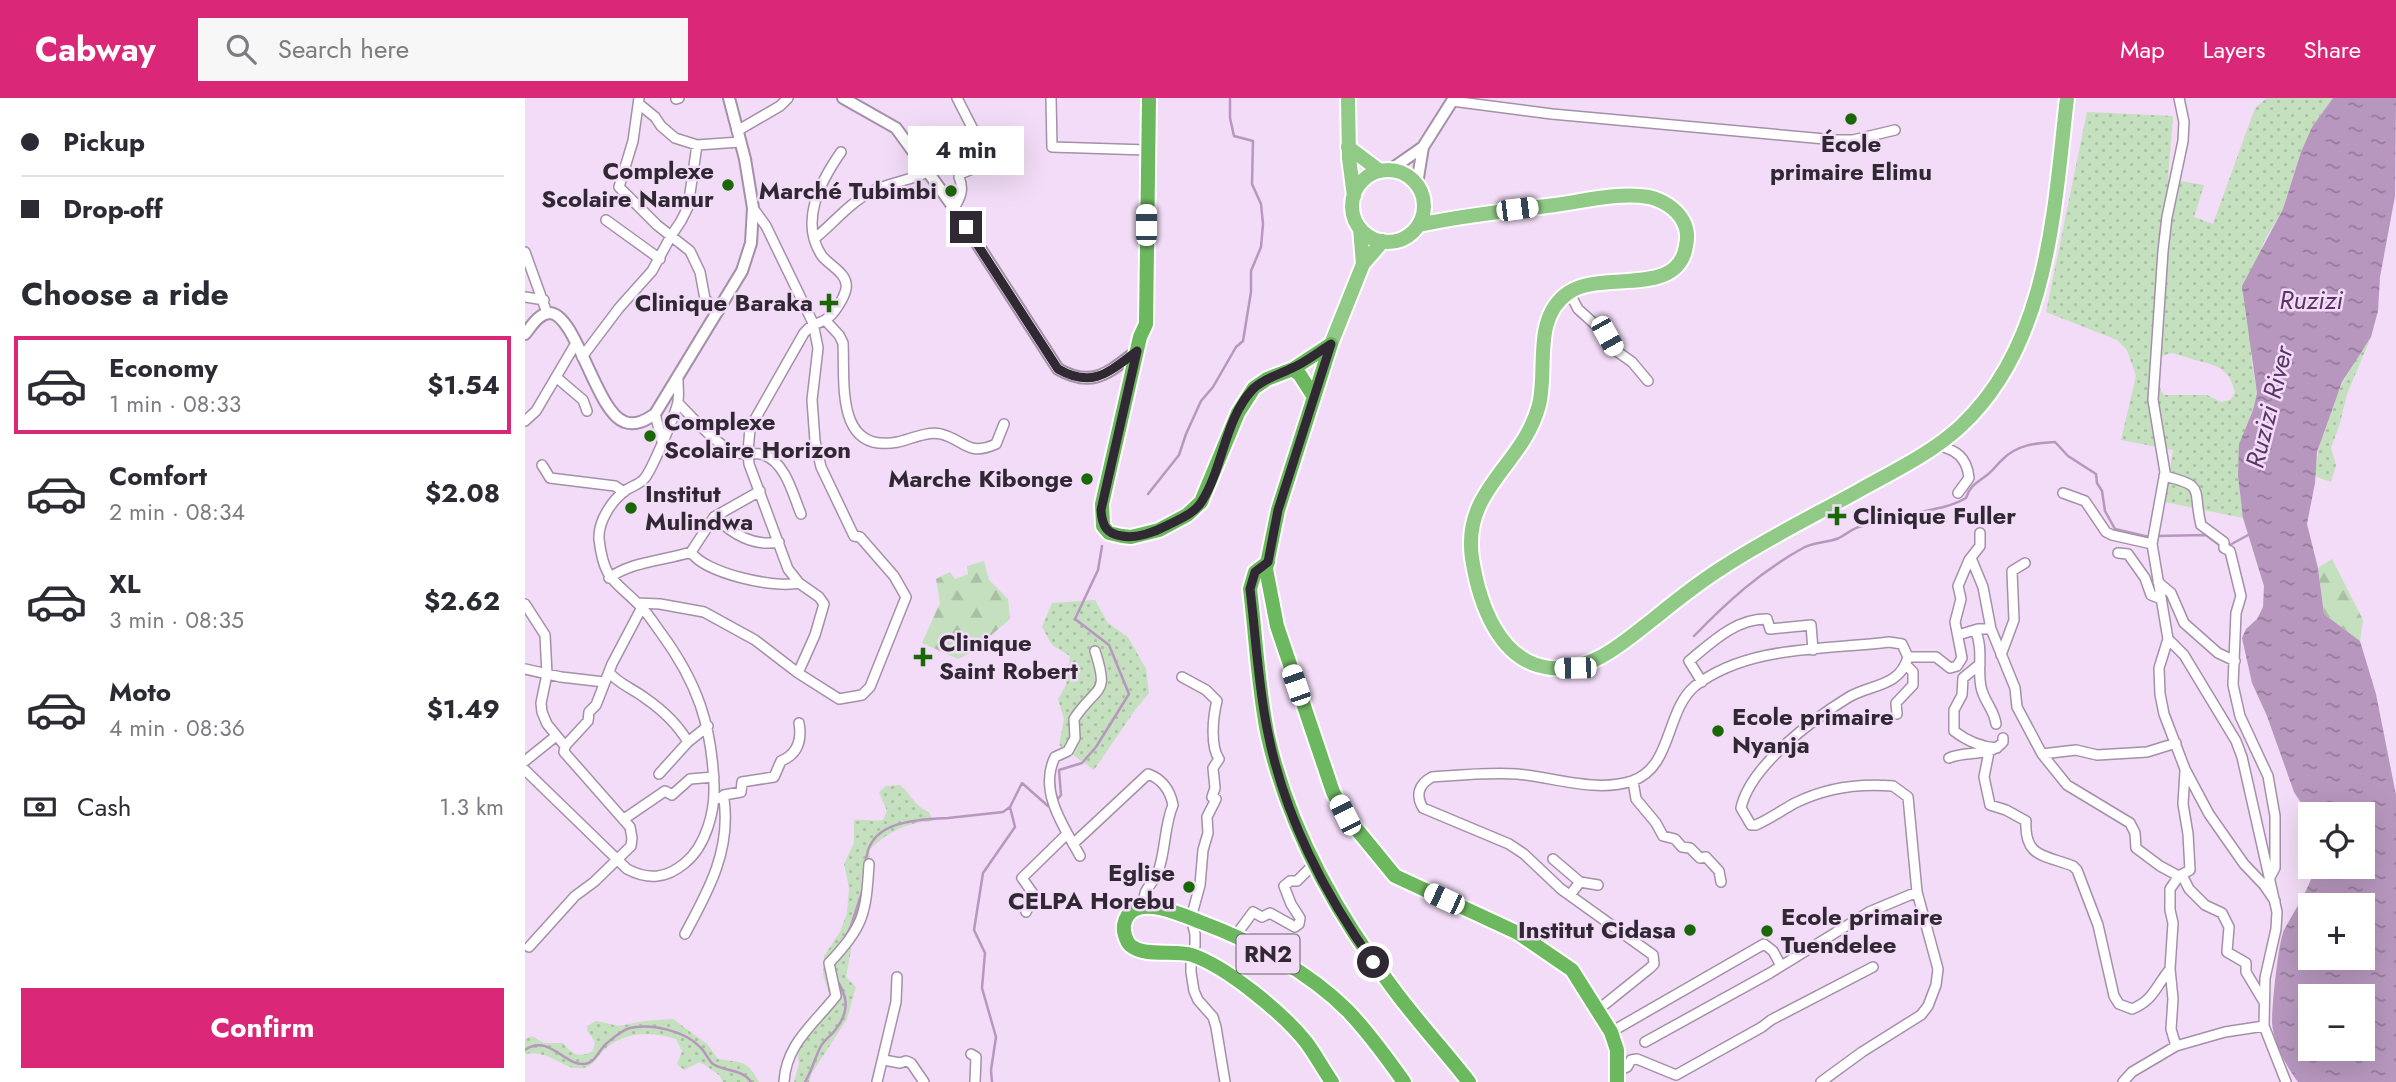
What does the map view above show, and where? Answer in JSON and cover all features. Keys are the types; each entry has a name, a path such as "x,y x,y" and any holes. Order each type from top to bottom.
{"highway":[{"path":"1149,98 1146,324 1137,351 1101,510 1103,526 1109,533 1131,537 1159,530 1187,515 1201,502 1247,397 1254,388 1267,379 1293,369 1331,344"},
{"path":"1331,344 1278,510 1266,569 1276,626 1323,766 1345,815 1395,876 1518,933 1572,970 1611,1032 1617,1050 1617,1076"},
{"path":"1293,369 1314,397"},
{"path":"1268,562 1255,572 1250,589 1266,723 1286,798 1316,866 1358,940 1469,1082"},
{"name":"RN2","path":"1332,1082 1305,1041 1269,1005 1231,977 1191,954 1137,950 1129,945 1124,924 1130,915 1144,908 1162,907 1236,935 1292,969 1327,993 1348,1012 1404,1082"}],"main road":[{"path":"1348,98 1348,147 1354,196 1353,212 1360,228 1363,264"},
{"path":"1360,228 1383,242 1400,240 1419,225 1454,217 1623,195 1657,199 1682,218 1687,232 1686,248 1684,256 1670,271 1653,279 1589,283 1569,292 1558,302 1546,326 1539,406 1515,456 1489,486 1479,504 1470,534 1477,582 1493,625 1515,655 1534,665 1575,668 1598,659 1722,567 1937,445 1980,408 2005,372 2021,341 2034,304 2045,256 2067,98"},
{"path":"1348,147 1385,171 1410,177 1417,184 1424,203 1419,225"},
{"path":"1354,196 1363,180 1385,171"},
{"path":"1424,203 1454,217"},
{"path":"1331,344 1363,264 1383,242"}],"street":[{"path":"525,334 534,322 547,313 554,314 576,343 600,392 617,418 633,424 644,422 655,414 742,271 751,243 753,208 729,98"},
{"path":"639,101 675,138 697,145 739,136 788,98"},
{"path":"843,98 896,128 954,208 1058,369 1073,377 1087,379 1105,375 1137,351"},
{"path":"954,208 963,188 960,174 985,164 980,143 957,98"},
{"path":"1051,98 1052,147 1147,150"},
{"path":"2179,98 2185,122 2166,228 2153,388 2155,422 2164,462 2164,477 2152,539 2168,639 2159,668 2159,678 2164,714 2185,769 2209,814 2235,853 2275,901"},
{"path":"1417,184 1423,147 1453,100 1552,114 1836,140 1853,140 1895,130"},
{"path":"639,101 633,141 618,187 690,251 700,272 705,299 719,311"},
{"path":"582,357 660,259 688,207 697,145"},
{"path":"1385,171 1423,147"},
{"path":"799,674 824,604 819,597 799,583 788,569 749,464 748,452 750,428 804,334 813,323 825,320 832,314 844,294 847,282 822,256 814,239 811,212 829,169 841,152"},
{"path":"814,239 873,190 916,178 929,171"},
{"path":"639,605 660,604 703,612 755,640 799,674 839,699 862,695 870,687 906,597 885,566 860,537 855,536 821,467 813,425 812,400 818,348 813,323 766,226 753,208"},
{"path":"606,220 660,259"},
{"path":"525,252 547,313"},
{"path":"1569,292 1578,309 1648,381"},
{"path":"525,297 544,300"},
{"path":"825,320 843,343 845,401 849,420 865,440 895,443 926,435 940,435 969,449 978,450 996,444 1004,424"},
{"path":"525,421 536,411 576,343"},
{"path":"556,377 583,400 587,411"},
{"path":"525,770 618,860 639,875 653,878 674,871 694,855 707,828 718,797 708,726 701,699 680,660 639,605 608,578 599,536 604,514 624,492 645,479 678,403 678,380"},
{"path":"678,403 712,437 736,453 764,455 774,461 787,479 801,514"},
{"path":"655,414 662,441"},
{"path":"1937,445 1957,452 1966,463 1969,478 1958,494"},
{"path":"542,465 550,478 615,486 624,492"},
{"path":"2164,477 2188,481 2195,488 2201,525 2224,542 2224,548 2230,551 2241,596 2236,613 2233,685 2246,729 2267,776 2275,816 2275,868 2270,879"},
{"path":"608,578 629,566 691,552 714,517 760,491"},
{"path":"2063,493 2085,501 2106,532 2152,539"},
{"path":"714,517 751,542 779,542"},
{"path":"1907,661 1936,657 1940,658 1945,667 1950,668 1957,666 1962,658 1955,622 1961,599 1958,586 1971,558 1980,546 1980,533"},
{"path":"691,552 700,561 753,582 789,586 799,583"},
{"path":"2118,553 2128,554 2145,578 2151,595 2161,599"},
{"path":"1971,558 1983,587 1991,629 2015,688 2017,707 2042,754 2067,785 2130,823 2135,832 2136,848 2179,876 2205,905 2222,913 2229,927 2227,952 2246,963 2246,972 2264,1002"},
{"path":"2001,655 2014,620 2013,570 2025,563"},
{"path":"2158,582 2171,593 2184,623 2218,653 2235,661"},
{"path":"525,604 545,635 547,674 541,703 547,724 565,746"},
{"path":"529,947 575,896 631,846 630,827 564,752 565,746 588,721 589,712 596,705 639,605"},
{"path":"1702,682 1689,661 1714,640 1742,623 1766,619 1770,629 1811,625 1813,650"},
{"path":"1958,635 1991,629"},
{"path":"1975,631 1982,645 1981,685 1985,700 1994,712 1996,724"},
{"path":"2168,639 2184,654 2236,741 2242,757 2275,901 2277,921 2267,967 2264,1026 2286,1082"},
{"path":"1599,1009 1650,968 1655,959 1570,895 1509,844 1423,808 1418,800 1423,782 1432,777 1499,773 1577,784 1633,781 1650,769 1662,751 1681,702 1695,686 1731,665 1758,656 1889,642 1902,644 1913,672 1913,685 1896,703 1897,714"},
{"path":"1080,856 1067,834 1049,786 1052,762 1055,757 1067,751 1075,738 1074,719 1102,684 1103,676 1095,651"},
{"path":"1821,1082 1862,1052 1921,1015 1928,1006 1936,985 1938,969 1917,892 1907,797 1892,786 1840,788 1820,792 1756,825 1751,825 1741,808 1743,797 1753,779 1777,752 1850,696 1892,681 1901,673 1907,661"},
{"path":"1980,664 1963,678 1962,695 1954,710 1954,731 1965,740 1993,750"},
{"path":"525,669 604,682"},
{"path":"609,672 613,678 645,697 674,723 688,742"},
{"path":"1182,677 1206,690 1217,701 1213,725 1214,748 1219,759 1213,768 1215,788 1212,797 1216,799 1207,817 1208,833 1203,850 1200,885 1191,918 1195,934 1195,946 1191,954 1194,991 1213,1017 1225,1082"},
{"path":"718,797 741,792 742,782 774,777 781,761 800,744 799,723"},
{"path":"659,774 688,742 708,726"},
{"path":"525,761 556,736"},
{"path":"2003,738 2003,742 1993,750 1984,777 1990,805 2026,821 2029,846 2039,855 2073,866 2077,870 2098,925 2108,974 2119,1004 2132,1009 2142,1005 2154,996 2156,986 2170,969"},
{"path":"2042,754 2076,750 2097,755 2139,752 2176,743"},
{"path":"1949,758 1961,752 1993,750"},
{"path":"2176,1046 2171,1029 2173,999 2170,969 2173,940 2170,889 2179,876 2190,870 2183,804 2185,769"},
{"path":"1073,844 1118,804 1141,778 1148,774 1159,778 1173,804 1157,874 1143,896 1144,908"},
{"path":"624,819 665,791 672,794 690,779 714,776"},
{"path":"1633,781 1636,799 1656,822 1663,836 1675,839 1682,847 1690,848 1700,858 1706,857 1719,871 1721,882"},
{"path":"685,934 714,874 726,836 724,799 718,797"},
{"path":"1026,912 1034,895 1022,878 1067,834"},
{"path":"1553,859 1580,882 1598,885"},
{"path":"784,1082 786,1066 802,1032 836,996 829,963 848,944 861,923 866,906 869,864"},
{"path":"1236,935 1254,912 1262,917 1270,913 1294,927 1299,924 1300,918 1290,904 1284,886 1290,881 1297,881 1310,868 1316,866"},
{"path":"1570,895 1580,882"},
{"path":"1645,1042 1781,967 1869,912 1917,892"},
{"path":"1611,1032 1764,944 1773,951 1781,967"},
{"path":"1617,1076 1631,1060 1637,1059 1676,1075 1771,1020 1873,967"},
{"path":"877,1082 896,1002 897,977"},
{"path":"2123,1082 2132,1072 2176,1046 2225,1032 2264,1026"},
{"path":"971,1054 976,1057 975,1082"},
{"path":"884,1060 911,1063 924,1082"}],"green space":[{"path":"2267,98 2333,98 2312,127 2283,209 2263,243 2251,357 2257,393 2246,426 2238,476 2243,518 2165,502 2173,450 2121,440 2136,376 2127,350 2117,340 2046,312 2087,112 2173,116 2168,179 2204,185 2194,217 2213,224 2255,108","holes":["2171,353 2223,370 2235,393 2230,400 2221,402 2207,395 2164,395 2158,376 2159,365 2162,356"]},
{"path":"2371,337 2347,394 2331,448 2336,465 2331,482 2315,476 2321,438 2342,385"},
{"path":"2332,559 2363,620 2360,641 2324,614 2318,568"},
{"path":"984,561 989,580 1008,599 1010,619 989,637 990,643 958,659 922,643 940,603 936,579 950,572 955,579 968,574 967,566"},
{"path":"1095,600 1108,623 1128,637 1146,669 1149,693 1094,770 1059,745 1064,719 1058,699 1066,685 1070,656 1052,645 1042,627 1052,603"},
{"path":"900,785 920,807 929,812 933,821 898,829 869,850 873,877 857,917 846,977 856,987 847,1019 809,1082 794,1082 799,1064 799,1040 812,1033 833,1005 823,975 824,956 840,932 847,913 849,887 844,864 854,843 854,820 883,820 887,811 879,792 886,786"},
{"path":"673,1019 707,1044 718,1059 747,1066 759,1082 723,1082 719,1075 700,1062 684,1070 677,1064 682,1051 676,1039 657,1035 628,1036 611,1044 592,1064 583,1068 569,1066 534,1053 525,1054 525,1039 532,1036 544,1043 563,1043 573,1053 584,1055 593,1051 595,1042 587,1026 596,1021 619,1026"}],"water":[{"name":"Ruzizi","path":"2333,98 2396,98 2395,196 2380,277 2378,311 2371,337 2342,382 2317,452 2315,483 2307,524 2318,568 2324,614 2360,641 2376,694 2396,795 2396,1082 2298,1082 2281,1054 2272,1022 2282,937 2298,905 2298,970 2375,970 2375,893 2305,893 2311,879 2375,879 2375,802 2300,802 2294,792 2267,716 2252,683 2242,638 2263,607 2264,586 2243,518 2238,476 2239,444 2257,393 2242,286 2283,209 2312,127"}],"waterway":[{"path":"1148,494 1179,455 1201,401 1213,387 1236,347 1243,341 1251,292 1251,271 1261,247 1263,224 1261,204 1252,184 1253,141 1234,136 1230,98"},
{"path":"1694,636 1745,588 1803,548 1839,538 1859,527 1938,508 1966,498 1972,487 2008,454 2033,444 2055,442 2068,456 2096,474 2105,511 2115,529 2149,537"},
{"path":"2228,546 2250,534"},
{"path":"2156,536 2206,535 2222,547"},
{"path":"1057,800 1061,795 1059,770 1082,763 1096,747 1129,694 1109,645 1075,619 1098,570 1102,546"},
{"path":"992,1082 996,1037 982,988 985,953 974,930 983,873 1015,827 1010,807 1022,783 1048,806 1052,805"},
{"path":"866,862 869,848 875,838 896,825 1003,812 1010,807"},
{"path":"843,942 863,889"},
{"path":"805,1082 821,1046 844,1015 845,996 835,977"},
{"path":"525,1050 541,1045 584,1064 592,1061 604,1046 624,1030 638,1027 657,1028 694,1041 713,1064 739,1073 751,1082"}],"place":[{"name":"École primaire Elimu","path":"1851,119"},
{"name":"Complexe Scolaire Namur","path":"728,185"},
{"name":"Marché Tubimbi","path":"951,191"},
{"name":"Clinique Baraka","path":"829,303"},
{"name":"Complexe Scolaire Horizon","path":"650,436"},
{"name":"Marche Kibonge","path":"1087,479"},
{"name":"Institut Mulindwa","path":"631,508"},
{"name":"Clinique Fuller","path":"1837,516"},
{"name":"Clinique Saint Robert","path":"923,657"},
{"name":"Ecole primaire Nyanja","path":"1718,731"},
{"name":"Eglise CELPA Horebu","path":"1189,887"},
{"name":"Institut Cidasa","path":"1690,930"},
{"name":"Ecole primaire Tuendelee","path":"1767,931"}],"route":[{"path":"966,227 1058,369 1073,377 1087,379 1105,375 1137,351 1101,510 1103,526 1109,533 1131,537 1159,530 1187,515 1201,502 1238,413 1254,388 1267,379 1293,369 1331,344 1278,510 1268,562 1255,572 1250,589 1266,723 1277,771 1310,855 1342,915 1373,962"}],"water label":[{"name":"Ruzizi River","path":"2269,407"}]}
